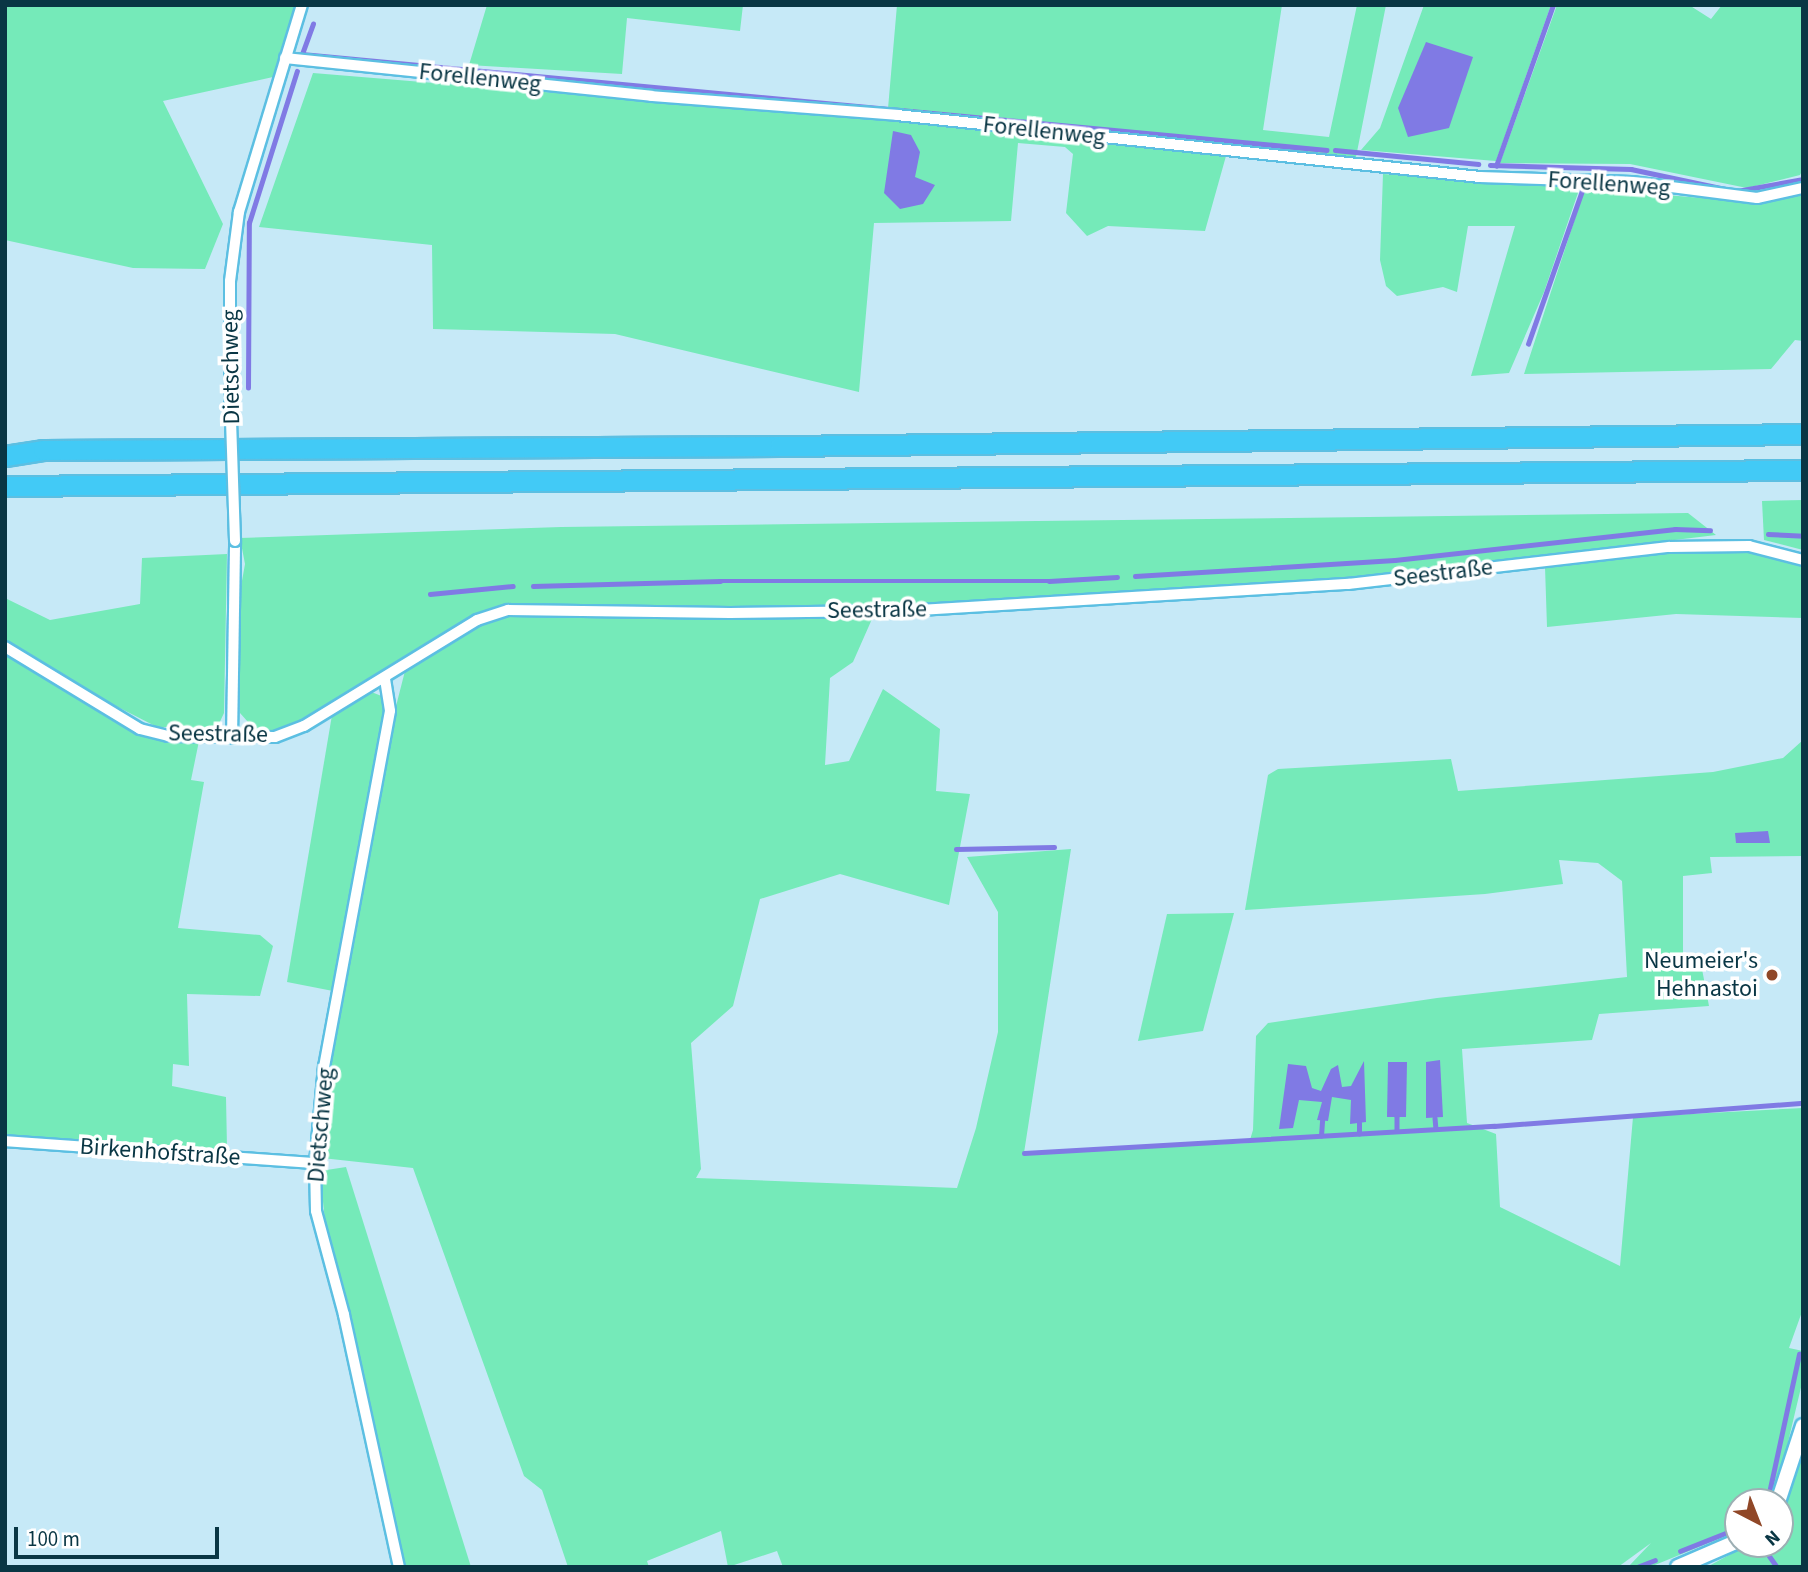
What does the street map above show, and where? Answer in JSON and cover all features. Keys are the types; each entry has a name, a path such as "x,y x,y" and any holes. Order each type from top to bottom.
{"highway":[{"path":"5,456 43,450 780,446 1803,434"},
{"path":"5,441 43,450"},
{"path":"5,486 1803,470"}],"street":[{"name":"Dietschweg","path":"232,738 235,541 230,281 239,212 302,5"},
{"name":"Forellenweg","path":"285,58 678,98 897,115 1480,177 1632,182 1757,198 1803,188"},
{"name":"Seestraße","path":"5,647 140,729 168,736 275,737 304,726 385,680 477,620 508,610 730,613 904,611 1348,584 1669,547 1749,547 1803,560"},
{"name":"Dietschweg","path":"385,680 390,711 324,1066 315,1163 316,1211 344,1315 399,1567"},
{"name":"Birkenhofstraße","path":"5,1141 315,1163"},
{"path":"1782,1488 1803,1426"},
{"path":"1678,1567 1724,1547"}],"green space":[{"path":"5,5 296,5 273,77 163,101 223,224 205,269 133,268 5,240"},
{"path":"487,5 743,5 740,31 627,18 622,74 469,65"},
{"path":"897,5 1282,5 1263,130 1329,137 1357,5 1386,5 1356,157 1226,156 1205,231 1108,226 1087,236 1066,213 1073,154 1065,147 1018,143 1011,221 874,223 859,392 615,334 433,329 432,245 259,227 313,73 887,120"},
{"path":"1424,5 1551,5 1496,161 1361,150 1380,128"},
{"path":"1557,5 1689,5 1711,19 1722,5 1803,5 1803,169 1800,175 1747,188 1630,164 1500,163"},
{"path":"1383,174 1580,187 1544,292 1509,373 1471,376 1515,226 1468,226 1457,292 1443,287 1397,296 1386,286 1380,260"},
{"path":"1585,188 1760,203 1803,193 1803,341 1795,340 1771,369 1524,374"},
{"path":"1803,500 1803,550 1764,540 1762,501"},
{"path":"1688,513 1716,535 1387,575 923,604 734,608 505,604 471,618 370,683 277,733 257,732 240,713 240,592 245,564 240,538 561,527"},
{"path":"1746,551 1803,565 1803,618 1676,614 1547,627 1545,567 1668,552"},
{"path":"227,554 224,713 217,728 157,727 59,677 136,729 199,741 191,780 204,782 178,928 260,935 273,946 260,996 187,994 189,1066 173,1064 172,1086 226,1097 227,1148 191,1150 5,1136 5,598 50,620 140,604 142,558"},
{"path":"508,613 872,619 853,662 830,678 825,765 849,761 883,689 940,729 936,791 970,794 949,905 840,874 760,899 733,1006 691,1043 701,1169 696,1178 957,1188 976,1128 998,1032 998,912 967,857 1071,849 1024,1153 1249,1143 1253,1130 1256,1036 1268,1023 1437,998 1627,977 1622,881 1598,863 1559,860 1563,884 1485,894 1245,910 1268,775 1278,769 1451,759 1458,791 1713,772 1783,758 1803,740 1803,856 1710,857 1712,873 1683,876 1683,971 1702,969 1709,1006 1599,1014 1592,1040 1462,1049 1467,1123 1496,1134 1500,1207 1620,1266 1633,1117 1803,1108 1803,1309 1789,1348 1803,1351 1803,1379 1777,1488 1724,1488 1724,1537 1650,1567 1628,1567 1651,1543 1618,1567 783,1567 777,1551 728,1567 721,1531 647,1561 649,1567 568,1567 542,1490 524,1476 413,1168 322,1158 331,1066 393,718 406,667 458,633"},
{"path":"369,691 384,697 383,713 333,991 287,982 332,715"},
{"path":"1234,913 1203,1031 1138,1041 1167,914"},
{"path":"346,1167 471,1567 404,1567 325,1222 320,1171"},
{"path":"1803,1443 1803,1567 1707,1567 1724,1558 1794,1558 1794,1488 1788,1488"}],"shaded area":[{"path":"1426,42 1473,57 1449,128 1408,137 1398,108"},
{"path":"893,131 911,135 920,152 915,177 935,185 923,204 900,209 884,193"},
{"path":"1768,831 1770,843 1736,843 1735,833"},
{"path":"1440,1060 1443,1117 1426,1118 1426,1062"},
{"path":"1364,1061 1366,1122 1350,1124 1351,1100 1332,1097 1328,1121 1317,1120 1322,1102 1299,1100 1293,1128 1279,1129 1288,1064 1306,1066 1312,1088 1321,1091 1331,1069 1338,1065 1342,1087 1351,1086"},
{"path":"1388,1062 1407,1062 1406,1117 1387,1117"}],"waterway":[{"path":"1496,166 1553,5"},
{"path":"302,54 313,24"},
{"path":"302,54 1327,150"},
{"path":"248,388 249,223 297,71"},
{"path":"1335,150 1478,164"},
{"path":"1490,165 1631,169 1725,189"},
{"path":"1737,191 1803,179"},
{"path":"1528,344 1582,191"},
{"path":"1135,576 1395,560 1675,529 1710,530"},
{"path":"1768,534 1803,536"},
{"path":"533,586 720,581 1049,581 1117,577"},
{"path":"430,594 513,586"},
{"path":"956,849 1054,847"},
{"path":"1024,1153 1494,1126 1803,1103"},
{"path":"1397,1117 1397,1131"},
{"path":"1435,1118 1436,1129"},
{"path":"1321,1136 1322,1120"},
{"path":"1359,1123 1359,1134"},
{"path":"1770,1488 1799,1354"},
{"path":"1680,1551 1724,1534"},
{"path":"1771,1558 1777,1567"},
{"path":"1637,1567 1655,1560"}],"place":[{"name":"Neumeier's Hehnastoi","path":"1772,975"}]}
